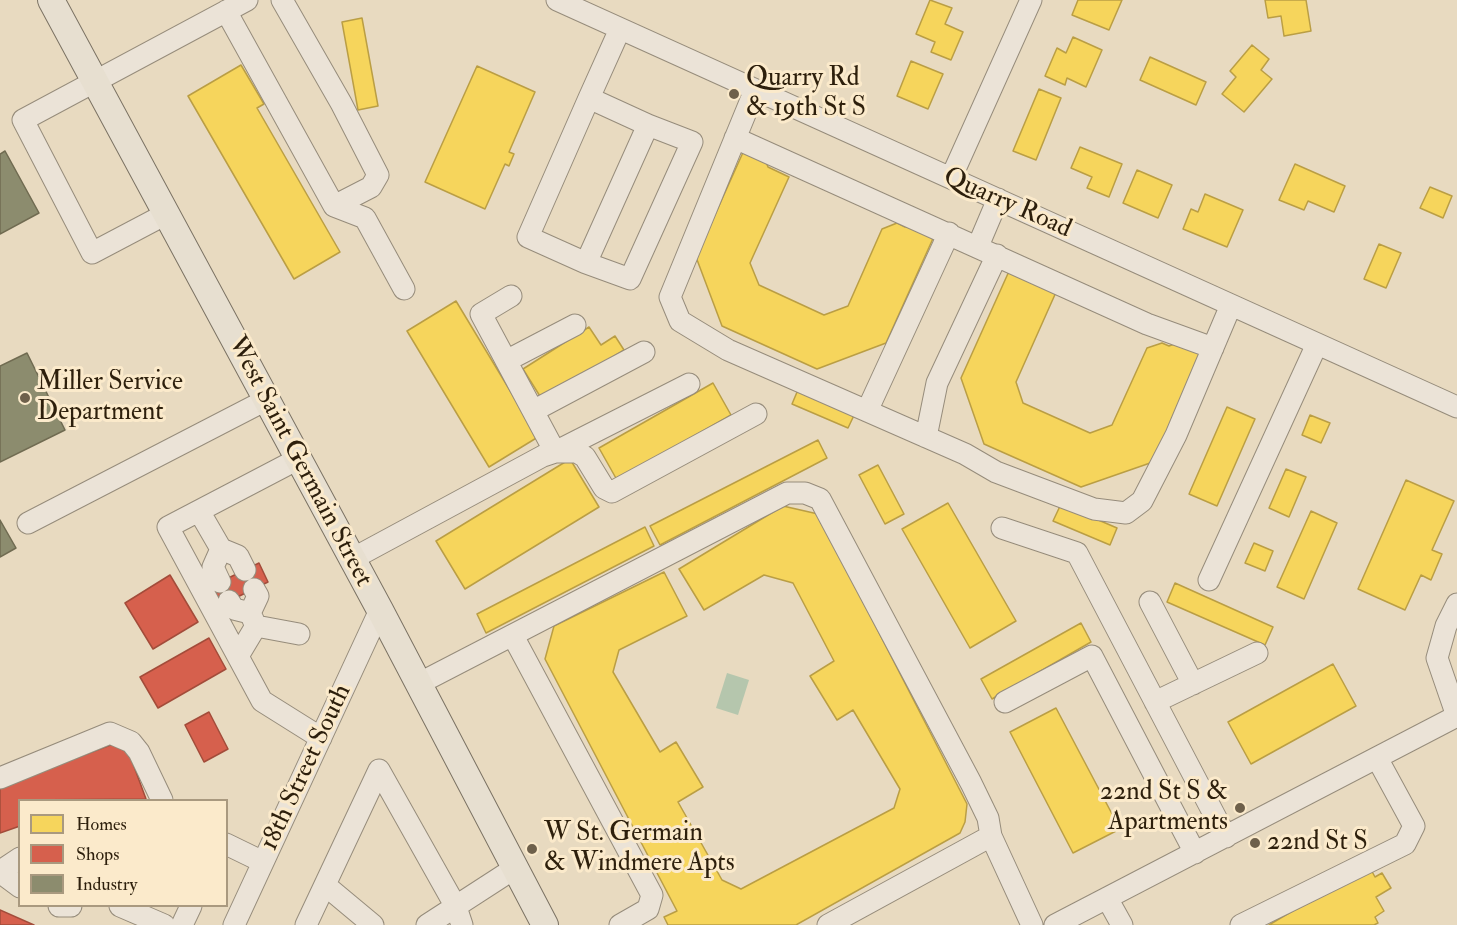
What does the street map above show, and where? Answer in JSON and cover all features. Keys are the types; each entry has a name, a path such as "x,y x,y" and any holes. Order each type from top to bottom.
{"main road":[{"name":"West Saint Germain Street","path":"51,0 380,610 544,925"}],"street":[{"path":"166,214 92,253 23,120 247,0"},
{"path":"282,0 341,103 378,175 371,186 334,206"},
{"name":"Quarry Road","path":"557,0 1457,407"},
{"path":"951,178 1031,0"},
{"path":"226,11 334,206 365,218 404,289"},
{"path":"589,98 692,142 630,279 586,263 528,237 589,98 621,29"},
{"path":"755,90 670,297 680,321 728,350 965,454 996,472 1094,509 1126,513 1142,501 1176,435 1231,305"},
{"path":"586,263 648,125"},
{"path":"735,138 1148,324 1213,348"},
{"path":"926,437 938,383 987,251 998,200"},
{"path":"867,411 949,233"},
{"path":"511,296 481,314 555,452"},
{"path":"506,361 575,326"},
{"path":"1209,580 1317,344"},
{"path":"533,411 644,352"},
{"path":"352,559 543,456 689,384"},
{"path":"28,523 266,400"},
{"path":"555,452 577,452 585,457 604,488 612,492 756,414"},
{"path":"298,459 168,527 262,701 321,738"},
{"path":"418,684 787,493 805,493 813,496 820,499 971,783 988,818 991,836 1032,925"},
{"path":"199,511 221,549 238,556 245,570"},
{"path":"1002,528 1077,553 1226,837"},
{"path":"220,582 213,567 221,549"},
{"path":"238,656 253,620 258,596 254,589"},
{"path":"229,601 234,609 253,620 299,634"},
{"path":"1150,602 1193,684"},
{"path":"1055,925 1457,716 1437,658 1446,626 1457,604"},
{"name":"18th Street South","path":"234,925 380,610"},
{"path":"513,636 652,895 648,909 620,925"},
{"path":"1005,702 1122,639"},
{"path":"1155,702 1257,653"},
{"path":"1092,656 1195,853"},
{"path":"0,778 110,733 131,742 139,753 161,799"},
{"path":"1241,925 1405,844 1414,826 1377,758"},
{"path":"306,925 379,770 459,916"},
{"path":"828,925 991,836"},
{"path":"228,845 263,862"},
{"path":"18,859 5,868 4,876 18,886"},
{"path":"427,925 459,916 515,868"},
{"path":"325,885 373,925"},
{"path":"1107,898 1122,925"},
{"path":"122,907 164,925"},
{"path":"182,925 191,907"}],"shaded area":[{"path":"727,673 749,680 738,715 716,708"}],"building: Homes":[{"path":"930,0 952,8 945,24 963,32 951,60 931,52 935,42 916,34"},
{"path":"1078,0 1122,0 1109,30 1072,15"},
{"path":"1265,0 1306,0 1311,31 1284,36 1281,16 1268,18"},
{"path":"362,18 378,106 358,110 342,22"},
{"path":"1073,37 1102,50 1086,87 1067,78 1065,85 1045,76 1057,48 1066,53"},
{"path":"1252,45 1269,59 1261,70 1272,79 1244,112 1222,94 1236,77 1230,71"},
{"path":"1150,57 1206,82 1196,105 1140,80"},
{"path":"911,61 943,74 928,109 897,96"},
{"path":"241,65 264,104 257,108 340,252 294,279 188,96"},
{"path":"477,66 535,92 509,152 514,154 509,166 505,164 485,209 425,182"},
{"path":"1039,89 1061,98 1036,160 1013,151"},
{"path":"1080,147 1122,164 1109,197 1087,188 1092,177 1071,168"},
{"path":"745,148 764,157 768,167 789,177 750,263 759,285 824,315 848,306 882,229 897,223 905,227 913,224 935,234 886,343 817,369 722,326 696,257"},
{"path":"1295,164 1345,186 1334,212 1308,201 1304,210 1279,200"},
{"path":"1137,170 1172,185 1158,218 1123,203"},
{"path":"1430,187 1452,196 1443,218 1420,208"},
{"path":"1205,194 1243,210 1227,247 1183,229 1191,209 1198,212"},
{"path":"1379,244 1401,253 1386,288 1364,279"},
{"path":"1010,269 1057,290 1016,382 1023,403 1090,433 1112,425 1147,348 1162,343 1169,346 1177,343 1201,354 1153,462 1081,487 984,444 961,378"},
{"path":"456,301 538,437 489,467 407,331"},
{"path":"589,327 601,345 615,336 624,350 543,401 523,369"},
{"path":"713,383 731,415 617,480 599,448"},
{"path":"800,385 857,409 848,428 792,404"},
{"path":"1227,407 1255,419 1217,506 1189,494"},
{"path":"1310,415 1330,423 1321,443 1302,435"},
{"path":"818,440 827,458 660,545 650,526"},
{"path":"570,459 599,507 465,589 436,541"},
{"path":"878,465 904,514 885,524 859,475"},
{"path":"1286,469 1306,477 1289,517 1269,508"},
{"path":"1406,480 1454,501 1432,550 1442,554 1431,580 1421,575 1405,610 1358,589"},
{"path":"948,503 1016,621 970,648 902,529"},
{"path":"1061,504 1117,528 1110,545 1053,521"},
{"path":"783,506 818,514 967,804 965,822 960,833 796,925 668,925 664,917 677,911 545,659 554,626 664,572 687,616 619,650 613,672 660,752 676,742 703,787 678,802 722,880 741,889 894,808 900,789 853,710 837,720 810,676 834,661 793,583 764,575 704,610 679,569"},
{"path":"1311,511 1337,523 1304,599 1277,587"},
{"path":"645,527 654,546 486,633 477,614"},
{"path":"1254,543 1273,551 1265,571 1245,563"},
{"path":"1175,583 1273,627 1265,645 1167,602"},
{"path":"1081,623 1091,642 992,699 981,679"},
{"path":"1333,664 1356,706 1251,764 1228,722"},
{"path":"1056,708 1120,829 1073,853 1010,732"},
{"path":"1369,866 1375,877 1382,873 1391,888 1376,897 1384,911 1375,917 1378,923 1374,925 1269,925"}],"building: Shops":[{"path":"259,563 268,582 217,607 208,588"},
{"path":"170,575 198,622 153,649 125,603"},
{"path":"209,638 226,669 158,708 140,677"},
{"path":"209,712 228,749 204,762 185,725"},
{"path":"113,744 128,750 146,799 18,799 18,827 0,833 0,787"},
{"path":"0,910 34,925 0,925"}],"building: Industry":[{"path":"5,151 39,213 0,234 0,154"},
{"name":"Miller Service Department","path":"27,353 65,430 0,462 0,366"},
{"path":"0,520 16,548 0,557"}],"place":[{"name":"Quarry Rd & 19th St S","path":"734,94"},
{"name":"Miller Service Department","path":"25,398"},
{"name":"22nd St S & Apartments","path":"1240,808"},
{"name":"22nd St S","path":"1255,843"},
{"name":"W St. Germain & Windmere Apts","path":"532,849"}]}
